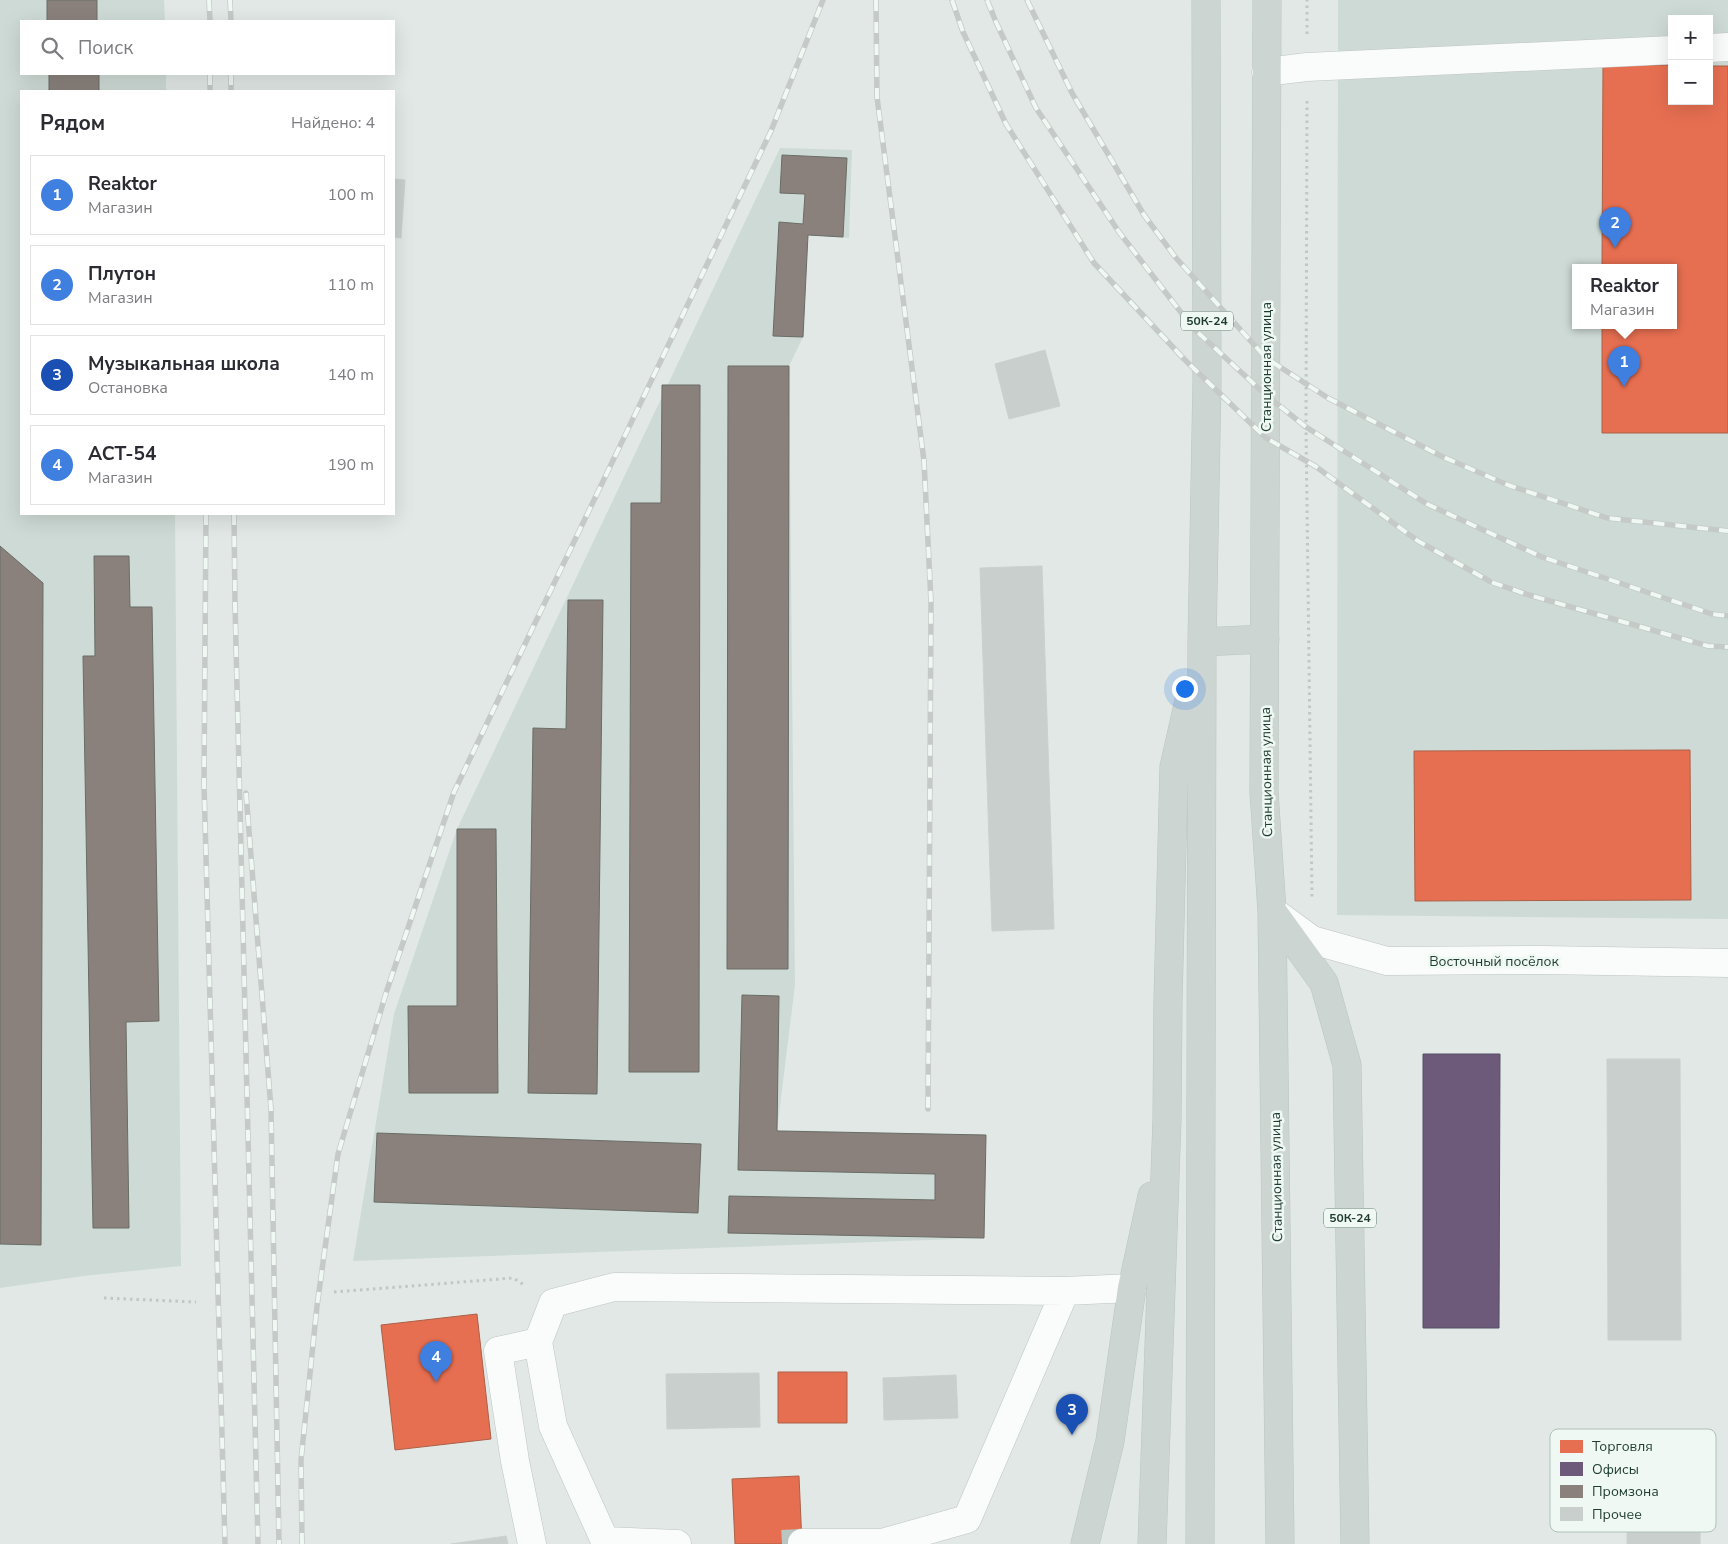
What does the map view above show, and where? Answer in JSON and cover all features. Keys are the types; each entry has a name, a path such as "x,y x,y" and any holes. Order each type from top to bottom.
{"main road":[{"name":"50К-24","path":"1085,1544 1110,1441 1132,1288 1167,1119 1174,768 1202,642 1207,382 1206,0"},
{"name":"Станционная улица","path":"1267,0 1264,792 1272,911 1280,1544"},
{"path":"1200,1544 1202,642 1265,639"},
{"name":"50К-24","path":"1272,911 1324,983 1347,1065 1355,1544"},
{"path":"1152,1544 1167,1119"}],"street":[{"path":"1713,48 1728,47"},
{"path":"1266,72 1307,67 1668,50"},
{"name":"Восточный посёлок","path":"1272,911 1312,940 1387,961 1542,960 1728,963"},
{"path":"677,1544 605,1541 553,1426 538,1342 553,1303 614,1287 1065,1291 1132,1288"},
{"path":"802,1543 882,1543 967,1519 1065,1291"},
{"path":"532,1544 514,1461 498,1352 538,1342"}],"path":[{"path":"1308,0 1306,419 1312,940"},
{"path":"334,1292 513,1278 553,1303"},
{"path":"104,1298 196,1302"}],"shaded area":[{"path":"0,0 164,0 165,20 20,20 20,75 166,75 166,90 20,90 20,515 175,515 181,1266 83,1276 0,1288"},
{"path":"1338,0 1728,0 1728,919 1337,915"},
{"path":"780,148 852,150 849,238 808,235 803,337 789,366 795,985 777,1130 986,1135 984,1238 353,1261 394,1014 457,829"}],"building: Торговля":[{"path":"1603,65 1668,65 1668,105 1713,105 1713,66 1728,66 1728,433 1602,433 1602,329 1677,329 1677,264 1602,264"},
{"path":"1690,750 1691,900 1415,901 1414,751"},
{"path":"477,1314 491,1439 395,1450 381,1325"},
{"path":"778,1372 847,1372 847,1423 778,1423"},
{"path":"799,1476 802,1544 735,1544 732,1479"}],"building: Офисы":[{"path":"1423,1054 1500,1054 1499,1328 1423,1328"}],"building: Промзона":[{"path":"47,0 97,0 97,20 47,20"},
{"path":"49,75 99,75 99,90 49,90"},
{"path":"782,155 847,158 843,237 808,235 803,337 773,336 779,222 803,224 805,194 780,193"},
{"path":"728,366 789,366 788,969 727,969"},
{"path":"662,385 700,385 699,1072 629,1072 631,503 661,503"},
{"path":"0,546 43,583 41,1245 0,1244"},
{"path":"94,556 129,556 130,607 152,607 159,1021 126,1022 129,1228 93,1228 83,656 95,656"},
{"path":"568,600 603,600 597,1094 528,1093 533,728 566,729"},
{"path":"457,829 496,829 498,1093 409,1093 408,1006 457,1006"},
{"path":"742,995 779,996 777,1131 986,1135 984,1238 728,1233 729,1196 935,1200 935,1174 738,1170"},
{"path":"377,1133 701,1144 698,1213 374,1202"}],"building: Прочее":[{"path":"395,179 405,180 401,238 395,237"},
{"path":"1045,350 1060,406 1009,419 995,364"},
{"path":"1042,566 1054,929 992,931 980,568"},
{"path":"1607,1059 1680,1059 1681,1340 1608,1340"},
{"path":"759,1373 760,1427 667,1429 666,1374"},
{"path":"956,1375 958,1418 884,1420 883,1378"},
{"path":"1627,1532 1700,1532 1700,1544 1627,1544"},
{"path":"506,1536 508,1544 451,1544"}],"tunnel":[{"path":"782,1544 802,1543"}],"railway":[{"path":"209,0 210,20"},
{"path":"230,0 231,20"},
{"path":"302,1544 301,1460 317,1306 338,1154 387,990 454,792 771,131 823,0"},
{"path":"876,0 877,97 924,461 931,602 928,1109"},
{"path":"952,0 963,32 1006,124 1094,263 1184,359 1266,438 1315,466 1418,541 1491,582 1529,595 1708,646 1728,647"},
{"path":"987,0 1036,108 1119,232 1193,328 1266,395 1306,427 1427,504 1542,557 1712,614 1728,616"},
{"path":"1027,0 1072,93 1144,215 1176,258 1266,358 1328,398 1441,456 1508,485 1607,518 1728,531"},
{"path":"210,75 210,90"},
{"path":"231,75 231,90"},
{"path":"206,515 204,784 225,1544"},
{"path":"234,515 258,1544"},
{"path":"246,793 271,1109 279,1544"}],"place":[{"name":"Плутон","path":"1615,248"},
{"name":"Reaktor","path":"1624,387"},
{"name":"АСТ-54","path":"436,1382"},
{"name":"Музыкальная школа","path":"1072,1435"}]}
